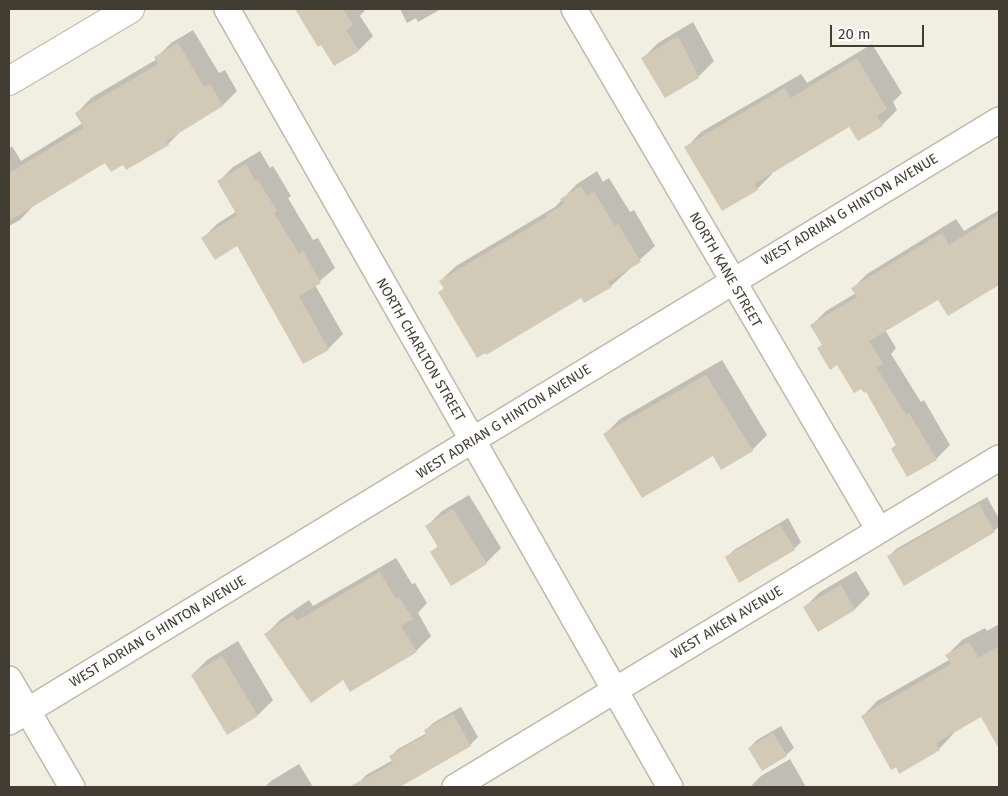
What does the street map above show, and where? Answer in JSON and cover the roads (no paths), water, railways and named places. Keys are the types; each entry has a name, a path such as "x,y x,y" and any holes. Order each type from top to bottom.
{"street":[{"path":"9,81 130,9"},
{"name":"NORTH CHARLTON STREET","path":"226,9 670,787"},
{"name":"NORTH KANE STREET","path":"574,9 732,282 879,530"},
{"name":"WEST ADRIAN G HINTON AVENUE","path":"18,716 472,442 999,120"},
{"name":"WEST AIKEN AVENUE","path":"454,787 999,458"},
{"path":"9,679 18,716 72,787"}]}
